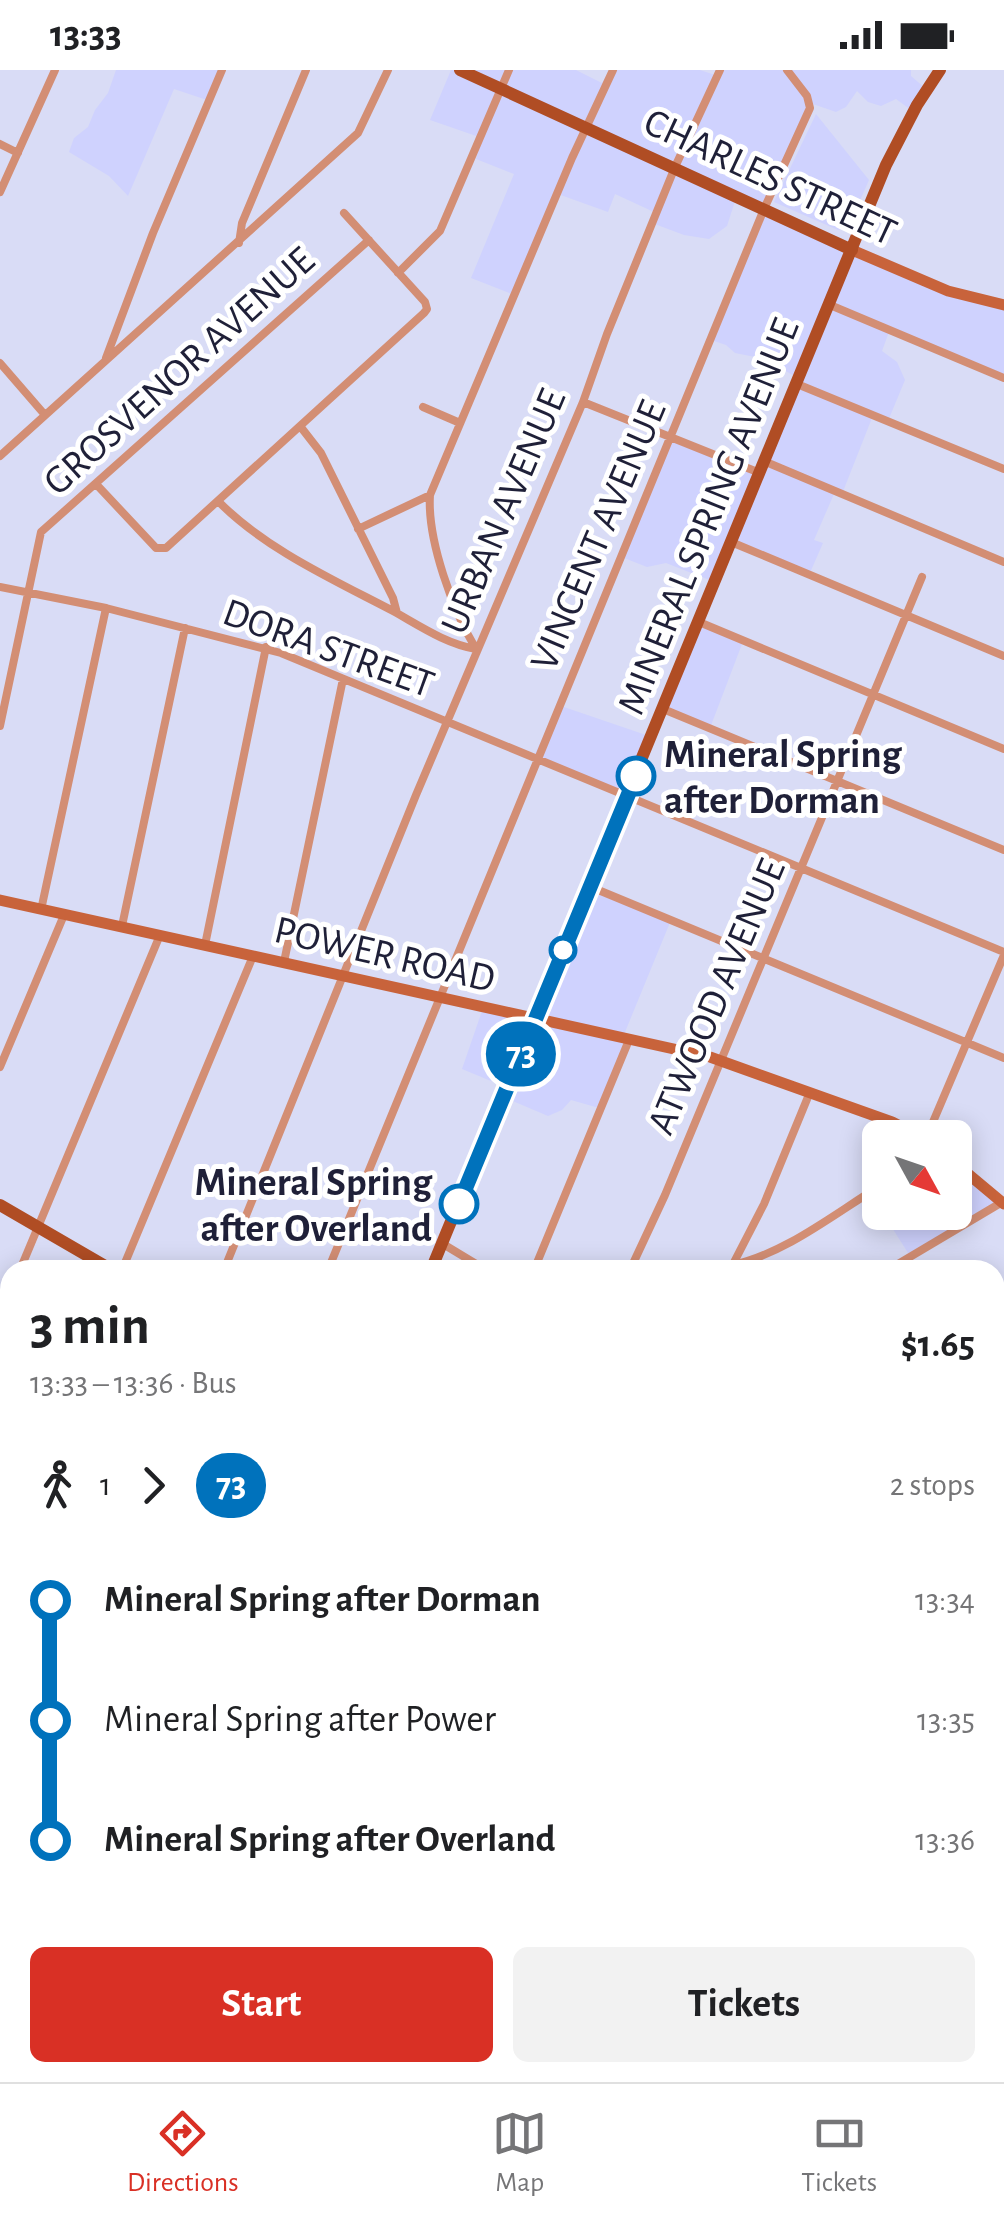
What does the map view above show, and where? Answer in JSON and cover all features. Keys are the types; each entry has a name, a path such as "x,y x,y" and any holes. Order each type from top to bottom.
{"main road":[{"name":"CHARLES STREET","path":"460,70 852,250 948,291 1004,305"},
{"name":"MINERAL SPRING AVENUE","path":"436,1260 898,140 940,70"},
{"name":"POWER ROAD","path":"0,900 720,1060 887,1120"},
{"path":"972,1177 1003,1203"},
{"path":"0,1205 95,1260"}],"street":[{"path":"0,192 55,70"},
{"path":"105,362 153,233 222,70"},
{"path":"239,243 242,223 306,70"},
{"path":"0,456 358,133 388,70"},
{"path":"398,272 440,232 508,70"},
{"path":"476,650 439,556 430,495 613,70"},
{"name":"URBAN AVENUE","path":"228,1260 476,650 532,528 607,334 720,70"},
{"name":"VINCENT AVENUE","path":"332,1260 764,209 810,108 808,96 787,70"},
{"path":"0,144 18,153"},
{"path":"96,484 160,550 218,502 427,309 425,302 344,212"},
{"name":"GROSVENOR AVENUE","path":"0,726 41,532 369,240"},
{"path":"830,305 1004,378"},
{"path":"0,363 45,415"},
{"path":"798,384 1004,469"},
{"path":"583,402 1004,562"},
{"path":"424,407 460,423"},
{"path":"300,426 322,453 396,613"},
{"path":"358,529 430,495"},
{"path":"218,502 244,526 396,613 460,647 476,650"},
{"path":"731,542 1004,656"},
{"name":"ATWOOD AVENUE","path":"635,1260 665,1196 922,577"},
{"name":"DORA STREET","path":"0,587 106,608 266,648 1004,954"},
{"path":"41,910 106,608"},
{"path":"699,622 1004,749"},
{"path":"122,926 186,628"},
{"path":"204,945 266,648"},
{"path":"284,962 344,679"},
{"path":"663,709 1004,850"},
{"path":"591,887 1004,1058"},
{"path":"0,1066 64,915"},
{"path":"24,1260 160,935"},
{"path":"934,1120 1004,954"},
{"path":"126,1260 253,956"},
{"path":"538,1260 629,1040"},
{"path":"736,1260 764,1204 810,1092"},
{"path":"753,1260 862,1197"},
{"path":"905,1260 1003,1203"},
{"path":"443,1244 469,1260"}],"shaded area":[{"path":"116,70 220,70 207,100 174,89 128,196 109,176 69,152 74,138 88,127 108,93"},
{"path":"451,70 576,70 602,83 610,70 700,70 715,75 718,70 911,70 911,76 925,88 911,110 896,99 881,106 868,102 857,91 846,107 836,112 810,103 765,207 935,286 1004,305 1004,378 889,332 882,351 897,362 905,380 888,421 872,418 842,494 834,494 814,540 823,543 809,575 731,543 712,581 666,563 647,567 619,556 668,437 755,473 796,377 765,359 735,353 708,339 763,209 736,198 727,226 709,239 652,223 654,212 615,194 608,212 555,193 512,294 471,278 514,174 476,159 482,138 430,120"},
{"path":"816,114 869,180 848,228 838,230 774,202"},
{"path":"699,623 742,644 710,728 663,705"},
{"path":"558,705 649,736 625,795 534,756"},
{"path":"588,887 671,920 599,1108 571,1100 562,1110 548,1116 503,1097 503,1086 462,1069 483,1008 531,1018"},
{"path":"972,1179 1000,1203 972,1219"},
{"path":"893,1230 954,1230 910,1256"}],"bus line":[{"name":"73","path":"459,1204 636,776"}],"place":[{"name":"Mineral Spring after Dorman","path":"636,776"},
{"name":"Mineral Spring after Overland","path":"459,1204"}]}
